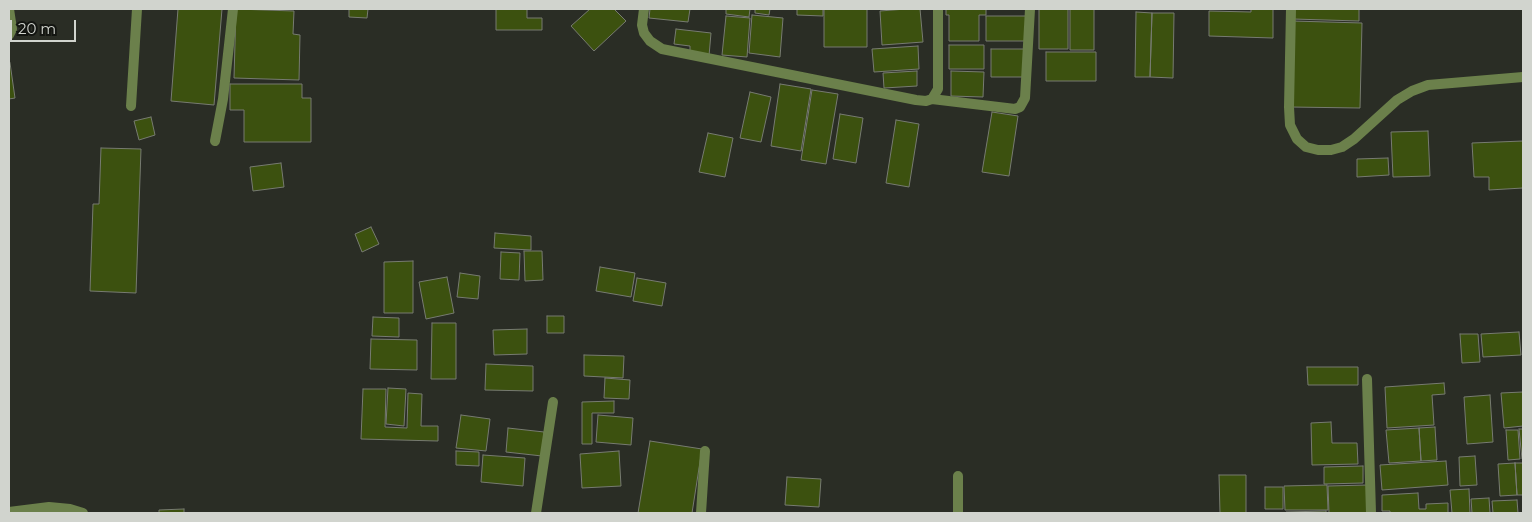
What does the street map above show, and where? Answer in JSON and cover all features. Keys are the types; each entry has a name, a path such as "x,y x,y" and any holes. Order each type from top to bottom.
{"street":[{"path":"9,9 12,29 9,35"},
{"path":"131,106 137,9"},
{"path":"215,141 233,9"},
{"path":"644,9 642,24 644,33 650,41 662,49 916,100 926,101 932,99 1015,109 1020,107 1025,98 1030,9"},
{"path":"932,99 938,89 938,9"},
{"path":"1291,9 1290,125 1297,139 1306,147 1318,150 1332,150 1342,147 1354,139 1397,100 1412,91 1428,85 1523,77"},
{"path":"1367,379 1371,513"},
{"path":"536,513 553,402"},
{"path":"702,513 705,451"},
{"path":"958,476 958,513"},
{"path":"9,512 49,507 70,508 83,513"}],"building":[{"path":"178,9 222,9 214,105 171,101"},
{"path":"236,9 294,11 293,34 300,35 299,80 234,78"},
{"path":"349,9 368,9 367,18 349,17"},
{"path":"496,9 527,9 527,18 542,18 542,30 496,30"},
{"path":"590,9 614,9 626,21 594,51 571,26"},
{"path":"650,9 690,9 688,22 649,18"},
{"path":"726,9 750,9 749,17 726,14"},
{"path":"755,9 770,9 769,15 755,13"},
{"path":"797,9 823,9 823,16 797,15"},
{"path":"824,9 867,9 867,47 824,47"},
{"path":"920,9 923,42 882,45 880,11"},
{"path":"946,9 986,9 986,15 979,15 979,41 949,41 949,15 946,15"},
{"path":"1039,9 1068,9 1068,49 1039,49"},
{"path":"1070,9 1094,9 1094,50 1070,50"},
{"path":"1251,9 1273,9 1273,38 1209,36 1209,11 1251,12"},
{"path":"1293,9 1359,9 1359,21 1293,19"},
{"path":"1136,12 1152,13 1150,77 1135,77"},
{"path":"1152,13 1174,13 1173,78 1150,77"},
{"path":"752,15 783,18 780,57 749,53"},
{"path":"726,16 750,18 747,57 722,55"},
{"path":"986,16 1027,16 1027,41 986,41"},
{"path":"1292,21 1362,23 1360,108 1290,107"},
{"path":"676,29 711,33 709,56 690,53 690,46 674,44"},
{"path":"949,45 984,45 984,69 949,69"},
{"path":"918,46 919,69 874,72 872,49"},
{"path":"991,49 1024,49 1024,77 991,77"},
{"path":"1046,52 1096,52 1096,81 1046,81"},
{"path":"9,64 15,98 9,99"},
{"path":"917,71 917,86 884,88 883,73"},
{"path":"951,71 984,72 983,97 951,96"},
{"path":"230,84 302,84 302,98 311,98 311,142 244,142 244,110 230,110"},
{"path":"780,84 811,89 801,151 771,146"},
{"path":"812,90 838,94 826,164 801,160"},
{"path":"750,92 771,97 761,142 740,138"},
{"path":"992,112 1018,116 1009,176 982,172"},
{"path":"840,114 863,118 856,163 833,159"},
{"path":"151,117 155,135 139,140 134,121"},
{"path":"896,120 919,124 909,187 886,183"},
{"path":"1428,131 1430,176 1393,177 1391,132"},
{"path":"708,133 733,138 725,177 699,172"},
{"path":"1523,141 1523,188 1489,190 1489,177 1474,177 1472,143"},
{"path":"101,148 141,149 136,293 90,291 93,204 99,204"},
{"path":"1388,158 1389,175 1357,177 1357,159"},
{"path":"281,163 284,187 253,191 250,167"},
{"path":"371,227 379,244 362,252 355,234"},
{"path":"495,233 531,236 531,250 494,248"},
{"path":"524,251 542,251 543,280 525,281"},
{"path":"501,252 520,253 519,280 500,279"},
{"path":"413,261 413,313 384,313 384,262"},
{"path":"600,267 635,273 631,297 596,291"},
{"path":"460,273 480,276 478,299 457,297"},
{"path":"447,277 454,313 426,319 419,282"},
{"path":"637,278 666,283 662,306 633,301"},
{"path":"547,316 564,316 564,333 547,333"},
{"path":"373,317 399,318 399,337 372,336"},
{"path":"432,323 456,323 456,379 431,379"},
{"path":"527,329 527,354 494,355 493,330"},
{"path":"1519,332 1521,355 1483,357 1481,334"},
{"path":"1460,334 1478,334 1480,362 1462,363"},
{"path":"371,339 417,340 417,370 370,369"},
{"path":"584,355 624,356 623,378 584,376"},
{"path":"486,364 533,366 533,391 485,390"},
{"path":"1307,367 1358,367 1358,385 1308,385"},
{"path":"605,378 630,380 629,399 604,398"},
{"path":"1444,383 1445,394 1432,395 1434,425 1387,428 1385,387"},
{"path":"388,388 406,389 404,426 386,424"},
{"path":"363,389 386,389 385,427 407,428 408,393 422,394 421,426 438,426 438,441 361,439"},
{"path":"1523,392 1523,426 1504,428 1501,393"},
{"path":"1490,395 1493,442 1467,444 1464,397"},
{"path":"614,401 614,413 592,413 592,444 582,444 582,402"},
{"path":"461,415 490,419 486,451 456,448"},
{"path":"598,415 633,418 631,445 596,442"},
{"path":"1331,422 1332,443 1357,443 1358,464 1312,465 1311,423"},
{"path":"1435,427 1437,460 1421,461 1419,428"},
{"path":"508,428 544,432 542,456 506,452"},
{"path":"1419,428 1421,461 1389,463 1386,430"},
{"path":"1519,429 1523,429 1523,459 1522,459"},
{"path":"1506,430 1518,430 1520,459 1508,460"},
{"path":"650,441 702,449 692,513 638,513"},
{"path":"456,451 479,452 479,466 456,465"},
{"path":"619,451 621,486 582,488 580,454"},
{"path":"483,455 525,458 523,486 481,482"},
{"path":"1475,456 1477,485 1460,486 1459,457"},
{"path":"1446,461 1448,485 1382,490 1380,465"},
{"path":"1515,463 1517,495 1500,496 1498,464"},
{"path":"1515,463 1523,463 1523,495 1517,495"},
{"path":"1363,466 1363,483 1324,484 1324,467"},
{"path":"1219,475 1246,475 1246,513 1220,513"},
{"path":"787,477 821,479 819,507 785,505"},
{"path":"1327,485 1328,510 1285,510 1284,486"},
{"path":"1368,485 1368,513 1329,513 1328,486"},
{"path":"1265,487 1283,487 1283,509 1265,509"},
{"path":"1469,489 1470,513 1452,513 1450,490"},
{"path":"1418,493 1419,509 1426,509 1426,504 1448,503 1448,513 1390,513 1390,511 1382,511 1382,495"},
{"path":"1489,498 1490,513 1472,513 1471,499"},
{"path":"1517,500 1518,513 1493,513 1492,501"},
{"path":"184,509 184,513 159,513 159,510"},
{"path":"1326,511 1326,513 1286,513 1286,512"}]}
